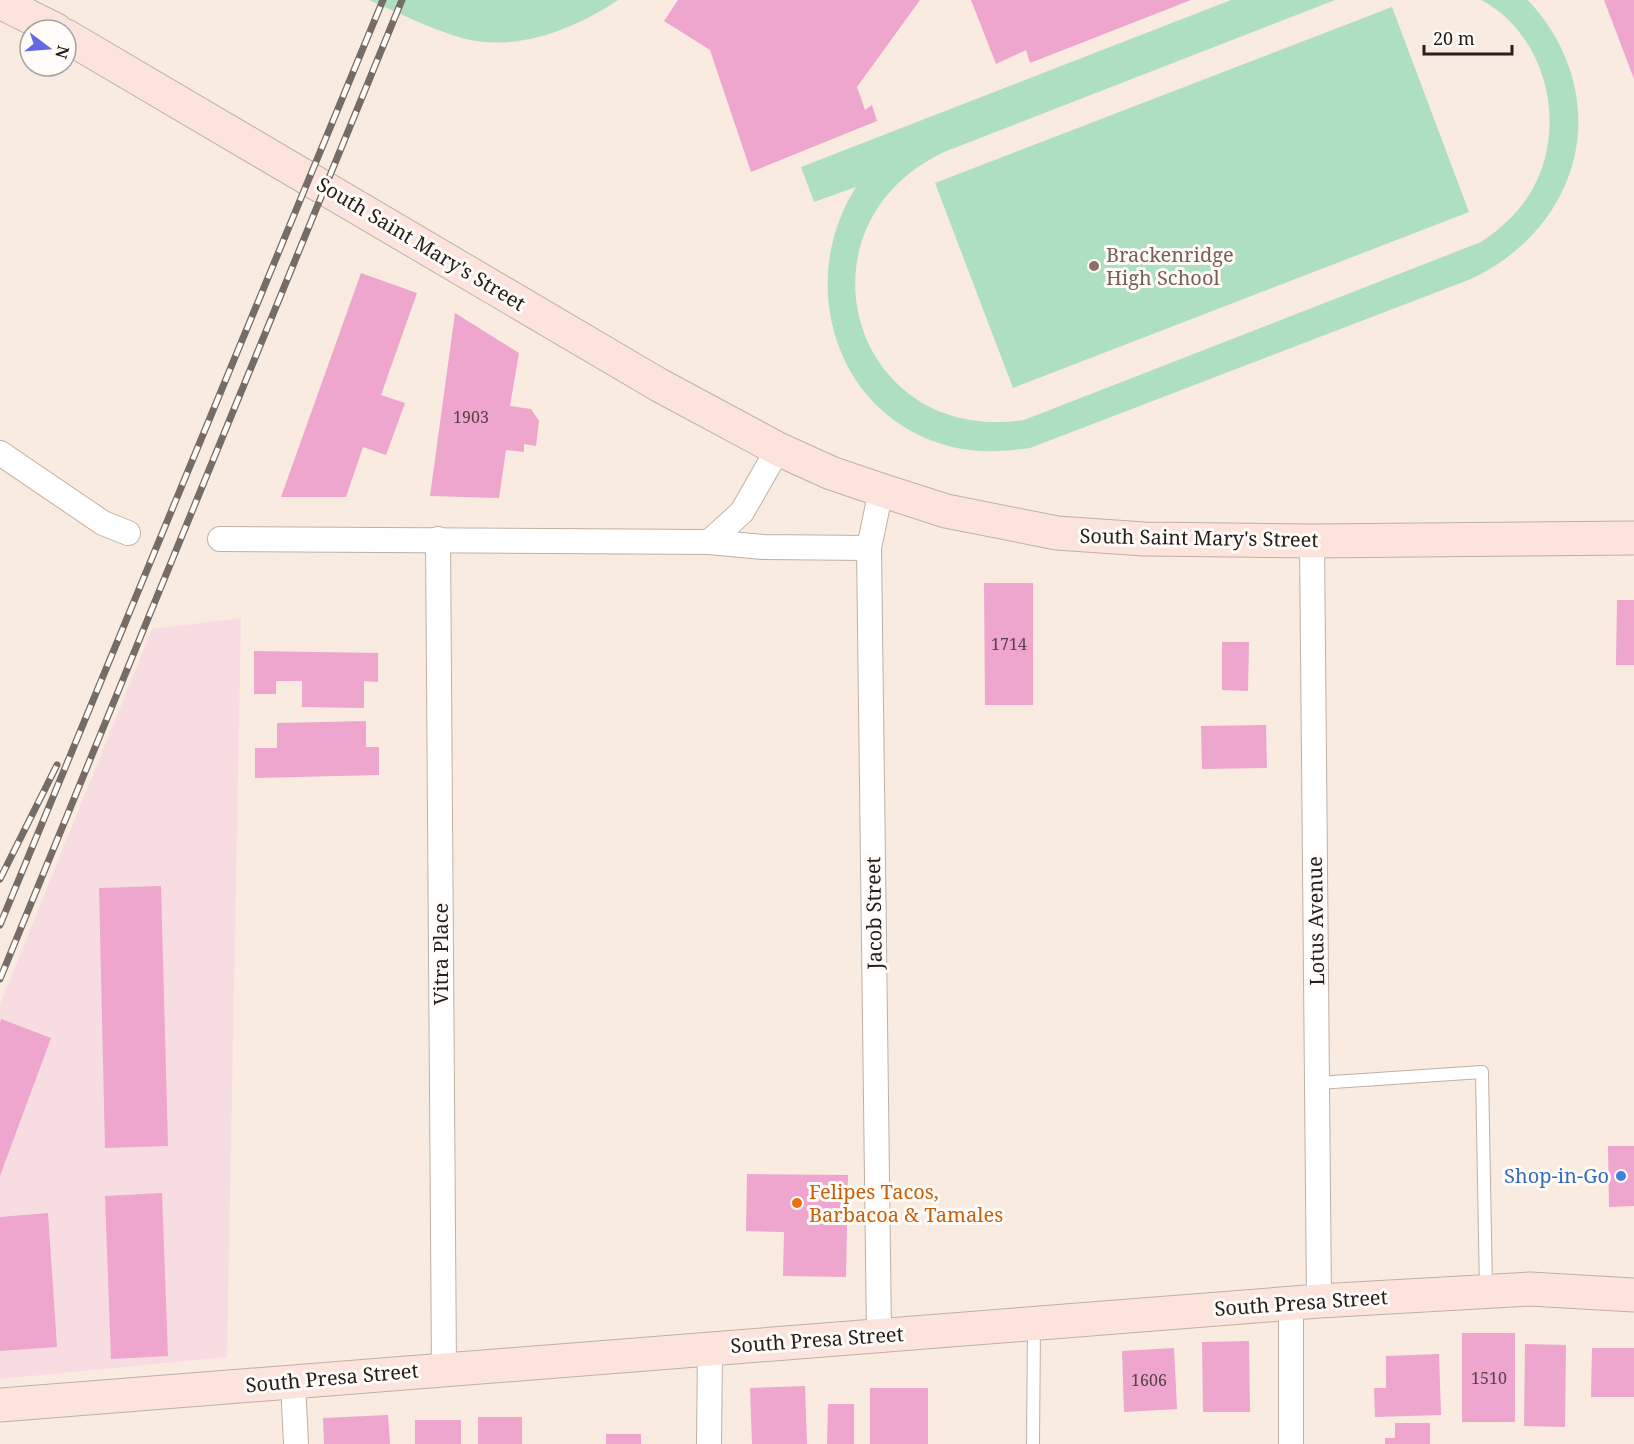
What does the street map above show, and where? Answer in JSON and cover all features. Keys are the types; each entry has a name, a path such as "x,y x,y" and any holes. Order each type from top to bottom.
{"main road":[{"path":"0,2 32,18"},
{"name":"South Saint Mary's Street","path":"78,43 659,385 778,449 831,473 946,511 1057,534 1144,539 1312,541 1634,538"},
{"name":"South Presa Street","path":"0,1405 1305,1302 1530,1289 1634,1295"}],"street":[{"path":"709,542 742,512 778,449"},
{"path":"0,453 103,523 128,533"},
{"name":"Jacob Street","path":"879,1336 869,548 881,490"},
{"path":"220,539 709,542 763,547 869,548"},
{"name":"Vitra Place","path":"438,539 444,1369"},
{"name":"Lotus Avenue","path":"1291,1444 1305,1302 1318,1083 1312,541"},
{"path":"709,1444 710,1348"},
{"path":"294,1382 296,1444"}],"lane":[{"path":"1318,1083 1482,1072 1486,1292"},
{"path":"1033,1444 1034,1322"}],"shaded area":[{"path":"241,618 227,1357 0,1379 0,1004 152,629"}],"green space":[{"path":"369,0 618,0 583,20 544,36 503,42 482,42 450,34"},
{"path":"1231,0 1335,0 944,152 896,186 866,229 855,276 861,324 882,366 917,400 965,419 1024,420 1481,242 1506,222 1527,198 1540,173 1548,146 1550,117 1546,89 1537,62 1523,37 1505,16 1481,0 1528,0 1555,37 1572,76 1578,115 1575,154 1562,192 1540,226 1510,255 1471,279 1030,448 991,451 952,447 912,431 879,408 854,377 837,342 829,304 829,264 838,225 856,187 814,202 801,167"},
{"path":"1392,7 1469,212 1013,388 935,183"}],"building":[{"path":"678,0 920,0 857,87 865,110 872,105 877,121 751,172 710,50 664,21"},
{"path":"971,0 1191,0 1030,63 1026,50 996,64"},
{"path":"1604,0 1634,0 1634,79"},
{"path":"361,273 417,293 381,395 405,403 386,455 363,447 346,497 281,497"},
{"path":"455,313 519,353 510,406 531,409 539,421 536,446 524,444 524,452 506,450 499,498 430,496"},
{"path":"984,583 1033,583 1033,705 985,705"},
{"path":"1617,600 1634,600 1634,665 1616,665"},
{"path":"1222,642 1249,642 1248,691 1222,690"},
{"path":"254,651 378,653 378,682 364,681 364,708 302,707 302,681 276,681 276,694 254,694"},
{"path":"366,721 366,747 379,747 379,775 255,778 255,748 277,748 277,723"},
{"path":"1266,725 1267,768 1202,769 1201,726"},
{"path":"161,886 168,1146 105,1148 99,888"},
{"path":"1,1019 51,1038 0,1176 0,1023"},
{"name":"Shop-in-Go","path":"1608,1146 1634,1146 1634,1206 1609,1207"},
{"name":"Felipes Tacos, Barbacoa & Tamales","path":"747,1174 848,1175 846,1277 783,1276 784,1232 746,1231"},
{"path":"162,1193 168,1356 111,1359 105,1196"},
{"path":"48,1213 57,1347 0,1351 0,1217"},
{"path":"1462,1333 1515,1333 1515,1422 1462,1422"},
{"path":"1249,1341 1250,1412 1203,1412 1202,1342"},
{"path":"1525,1344 1566,1345 1565,1427 1524,1426"},
{"path":"1174,1348 1177,1409 1124,1412 1122,1351"},
{"path":"1592,1348 1634,1348 1634,1397 1591,1397"},
{"path":"1439,1354 1441,1415 1375,1417 1374,1388 1386,1388 1386,1356"},
{"path":"805,1386 807,1444 752,1444 750,1388"},
{"path":"870,1388 928,1388 928,1444 870,1444"},
{"path":"828,1404 854,1404 854,1444 827,1444"},
{"path":"388,1415 390,1444 324,1444 323,1418"},
{"path":"478,1417 522,1417 522,1444 478,1444"},
{"path":"415,1420 461,1420 461,1444 415,1444"},
{"path":"1395,1423 1430,1423 1430,1444 1385,1444 1385,1438 1395,1438"},
{"path":"606,1434 641,1434 641,1444 606,1444"}],"railway":[{"path":"0,925 383,0"},
{"path":"0,979 402,0"},
{"path":"0,879 57,765"}],"place":[{"name":"Brackenridge High School","path":"1094,266"},
{"name":"Shop-in-Go","path":"1621,1176"},
{"name":"Felipes Tacos, Barbacoa & Tamales","path":"797,1203"}]}
